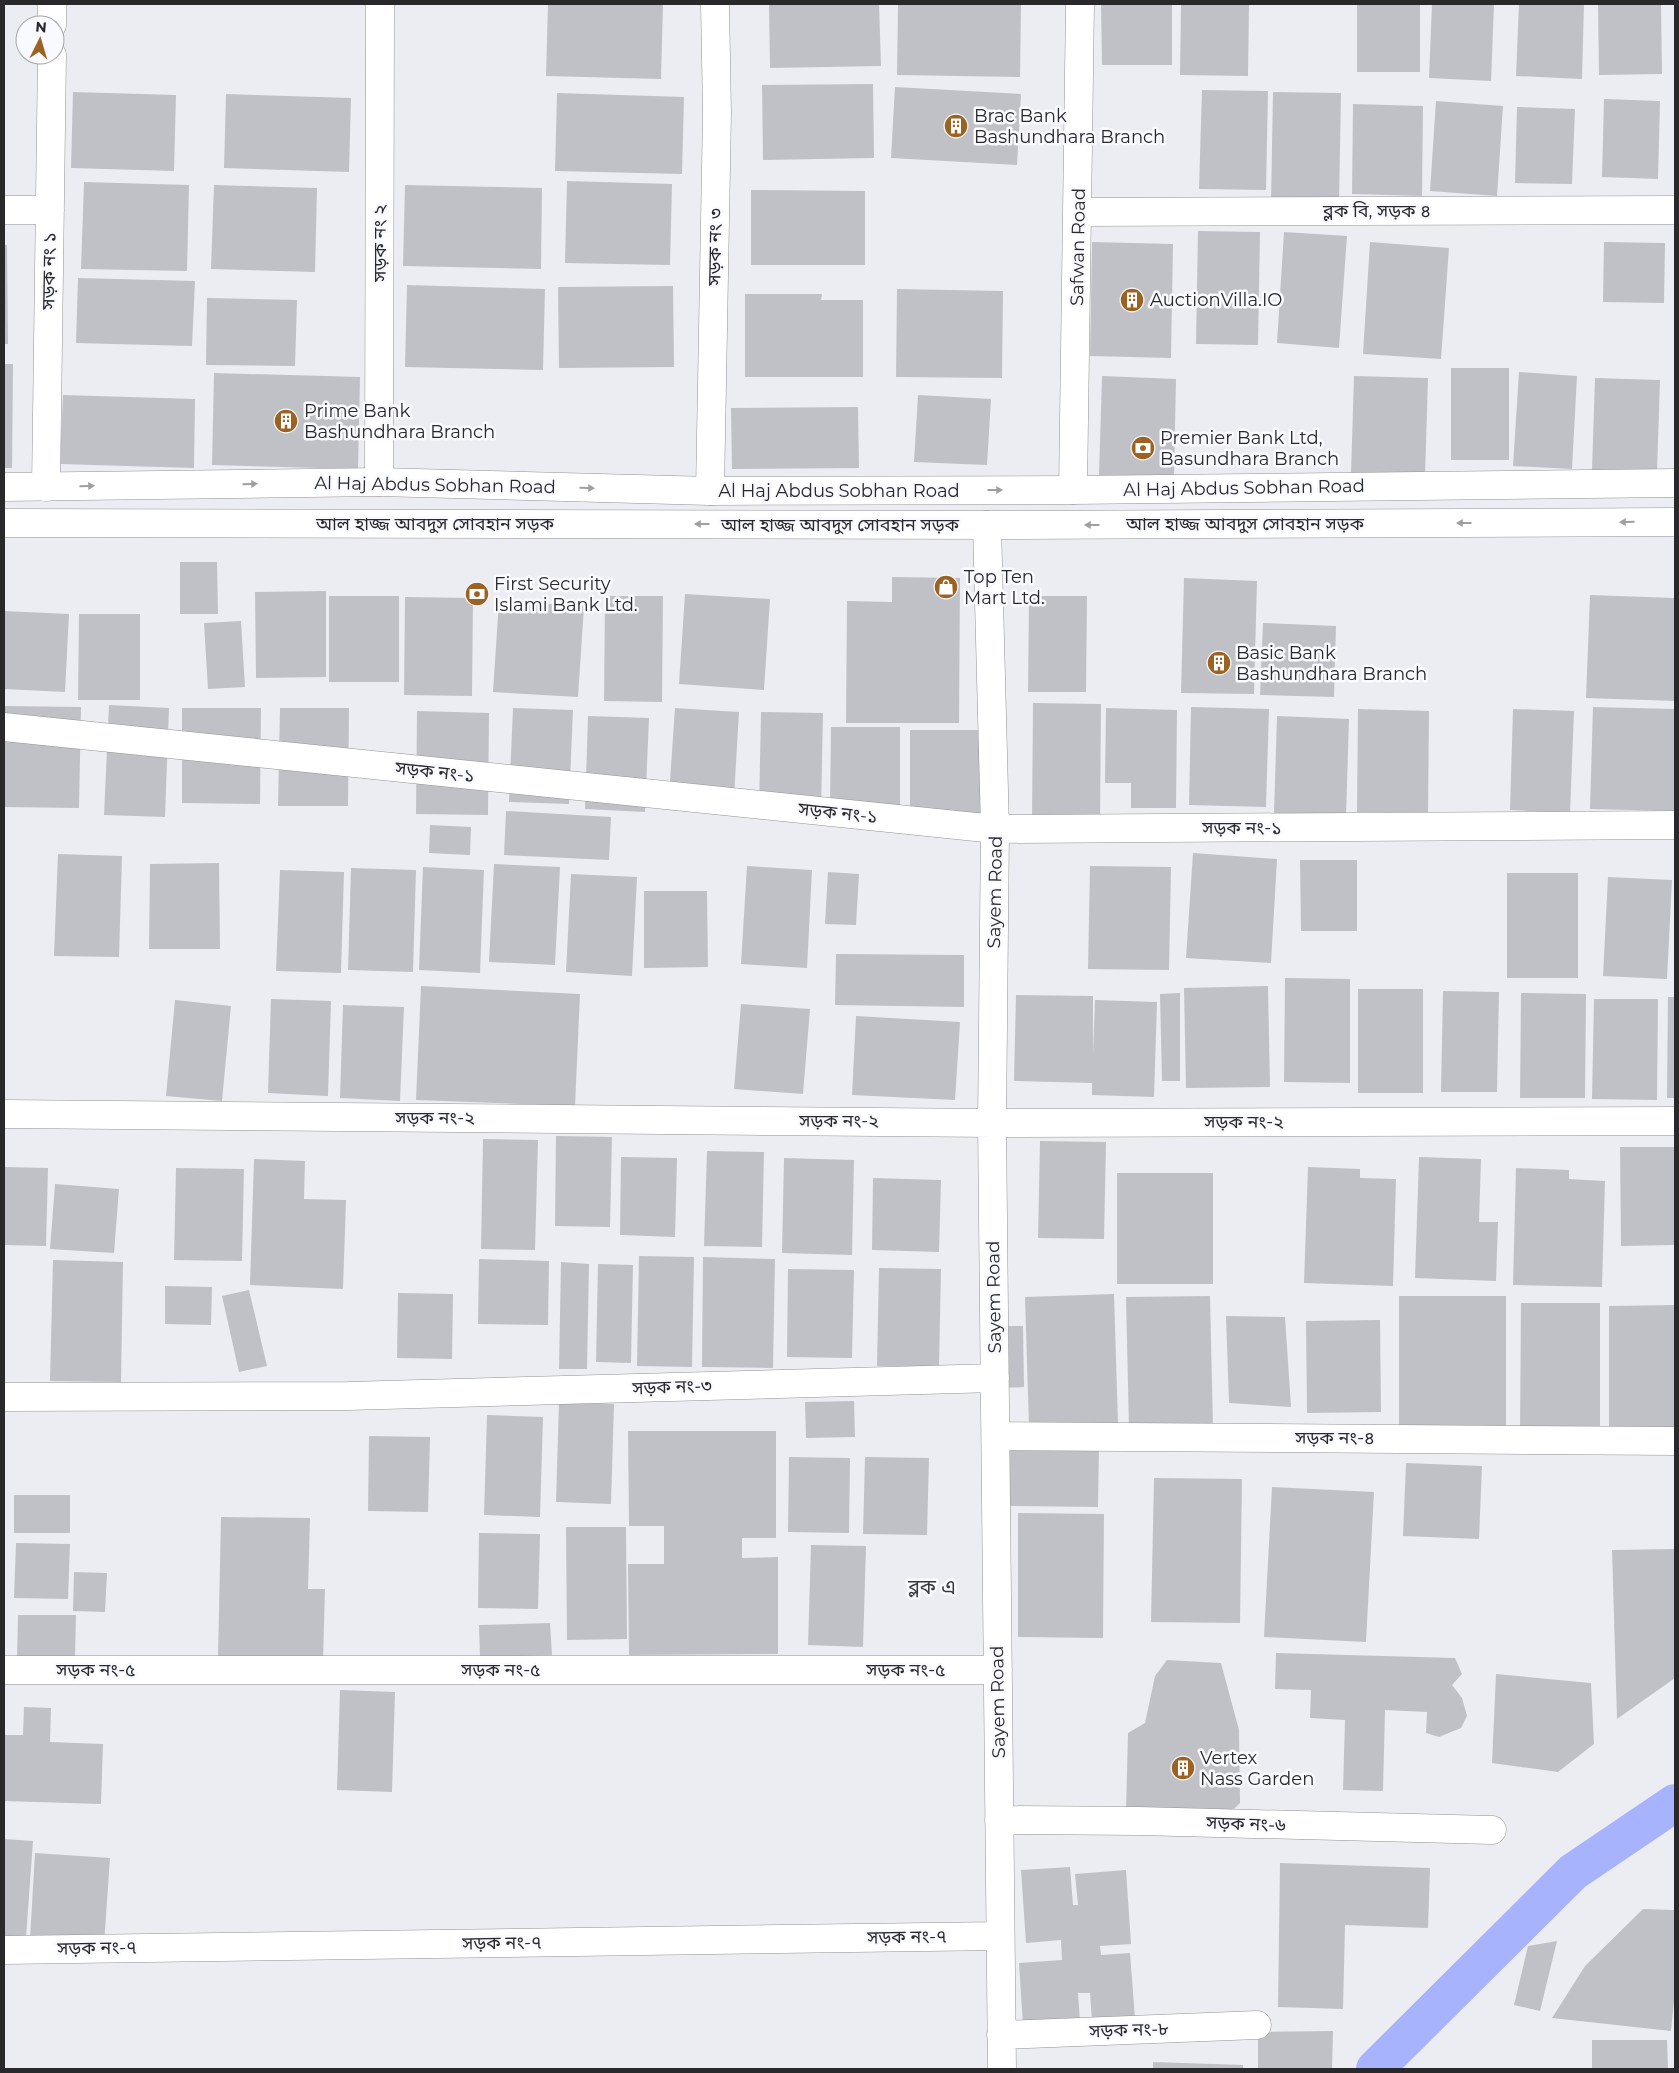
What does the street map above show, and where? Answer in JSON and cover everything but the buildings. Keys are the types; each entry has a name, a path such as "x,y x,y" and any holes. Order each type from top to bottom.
{"street":[{"name":"সড়ক নং ২","path":"379,482 380,4"},
{"name":"সড়ক নং ৩","path":"710,491 717,113 715,4"},
{"name":"Safwan Road","path":"1073,490 1079,212 1080,4"},
{"name":"সড়ক নং ১","path":"46,487 52,65"},
{"path":"4,210 50,210"},
{"name":"ব্লক বি, সড়ক ৪","path":"1079,212 1675,210"},
{"name":"Al Haj Abdus Sobhan Road","path":"4,487 379,482 710,491 1073,490 1675,483"},
{"name":"আল হাজ্জ আবদুস সোবহান সড়ক","path":"4,523 987,525 1675,522"},
{"name":"Sayem Road","path":"987,525 995,830 992,1123 1002,2069"},
{"name":"সড়ক নং-১","path":"4,727 995,830 1675,825"},
{"name":"সড়ক নং-২","path":"4,1114 992,1123 1675,1121"},
{"name":"সড়ক নং-৩","path":"4,1397 348,1396 995,1378"},
{"name":"সড়ক নং-৪","path":"996,1436 1675,1441"},
{"name":"সড়ক নং-৫","path":"4,1670 998,1670"},
{"name":"সড়ক নং-৬","path":"999,1820 1138,1821 1492,1830"},
{"name":"সড়ক নং-৭","path":"4,1950 1000,1936"},
{"name":"সড়ক নং-৮","path":"1001,2035 1257,2025"}],"waterway":[{"path":"1375,2069 1573,1872 1675,1803"}],"place":[{"name":"Brac Bank Bashundhara Branch","path":"956,126"},
{"name":"AuctionVilla.IO","path":"1132,300"},
{"name":"Prime Bank Bashundhara Branch","path":"286,421"},
{"name":"Premier Bank Ltd, Basundhara Branch","path":"1143,448"},
{"name":"Top Ten Mart Ltd.","path":"946,587"},
{"name":"First Security Islami Bank Ltd.","path":"477,594"},
{"name":"Basic Bank Bashundhara Branch","path":"1219,663"},
{"name":"Vertex Nass Garden","path":"1183,1768"}],"district":[{"name":"ব্লক এ","path":"932,1587"}]}
